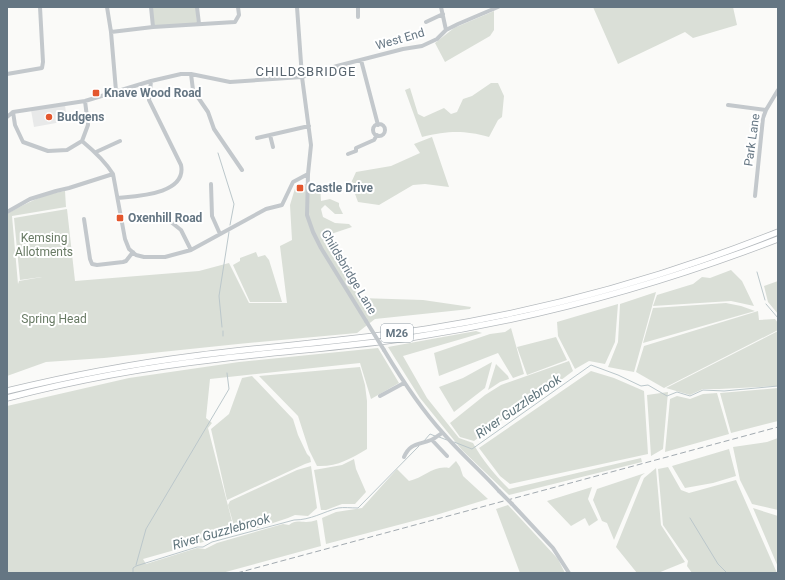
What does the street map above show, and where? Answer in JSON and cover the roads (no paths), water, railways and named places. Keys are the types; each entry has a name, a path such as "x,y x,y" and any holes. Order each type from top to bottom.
{"highway":[{"name":"M26","path":"7,391 75,376 169,359 383,335 496,316 589,295 706,259 778,232"},
{"name":"M26","path":"7,398 72,382 172,365 360,344 431,334 502,321 579,303 651,283 778,239"}],"street":[{"path":"7,74 42,68 40,7"},
{"path":"108,7 116,91"},
{"path":"151,7 153,27"},
{"path":"197,7 199,24"},
{"path":"111,32 153,27 235,22 239,15 238,7"},
{"name":"Childsbridge Lane","path":"297,7 302,77 311,145 308,174 307,215 313,232 327,258 404,383 442,433 553,548 569,573"},
{"path":"358,7 358,17"},
{"path":"441,7 446,30"},
{"name":"West End","path":"13,112 85,101 151,81 181,74 191,74 230,82 302,77 403,49 422,46 437,39 446,30 488,9 498,7"},
{"path":"426,22 443,14"},
{"path":"361,60 378,124"},
{"path":"191,74 193,90 208,112 214,129 242,170"},
{"path":"118,198 146,194 168,188 176,184 182,175 181,165 149,100 151,81"},
{"name":"Park Lane","path":"755,196 763,118 778,90"},
{"path":"13,112 15,125 23,142 48,151 67,150 82,142 88,125 85,101"},
{"path":"728,105 766,110"},
{"path":"7,117 13,112"},
{"path":"377,135 374,133 374,129 378,124"},
{"path":"377,135 383,135 385,130 383,125 378,124"},
{"path":"258,138 309,126"},
{"path":"270,135 273,147"},
{"path":"348,154 356,151 356,148 374,140 377,135"},
{"path":"96,152 120,141"},
{"path":"82,142 96,152 113,174 124,239 133,252 140,256 165,257 192,250 266,209 282,206 293,182 308,174"},
{"path":"7,212 30,199 113,174"},
{"path":"211,184 212,216 220,234"},
{"path":"84,219 90,259 94,265 126,261 133,252"},
{"path":"172,222 181,230 192,250"},
{"path":"380,396 404,383"},
{"path":"404,457 407,450 412,446 432,440 442,433"},
{"path":"432,440 447,456"}],"waterway":[{"path":"218,153 234,204 230,225"},
{"path":"222,327 219,296 229,232"},
{"path":"757,272 765,300"},
{"path":"766,304 778,318"},
{"path":"223,331 223,336"},
{"name":"River Guzzlebrook","path":"454,442 472,449 591,365 618,375 641,386 648,385 667,396 677,392 690,396 703,390 724,391 778,386"},
{"path":"136,565 146,529 229,389 227,373"},
{"name":"River Guzzlebrook","path":"424,441 430,434 435,436"},
{"name":"River Guzzlebrook","path":"439,437 447,440"},
{"name":"River Guzzlebrook","path":"133,573 133,568 136,566 197,547 203,547 212,542 294,520 300,520 338,508 358,508 419,446"},
{"path":"690,518 718,564 727,573"}],"railway":[{"path":"237,573 778,427"}],"place":[{"name":"Knave Wood Road","path":"96,93"},
{"name":"Budgens","path":"49,117"},
{"name":"Castle Drive","path":"300,188"},
{"name":"Oxenhill Road","path":"120,218"}],"district":[{"name":"CHILDSBRIDGE","path":"306,71"}],"park label":[{"name":"Kemsing Allotments","path":"44,245"},
{"name":"Spring Head","path":"54,319"}]}
